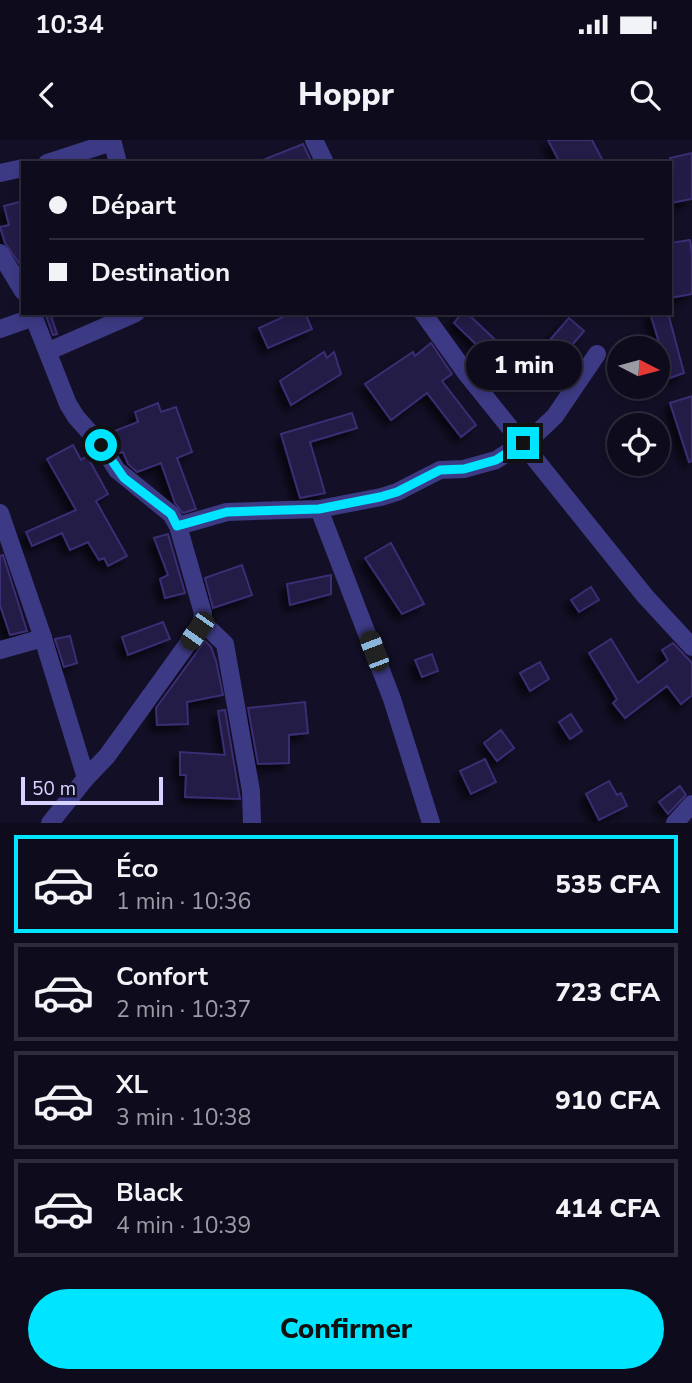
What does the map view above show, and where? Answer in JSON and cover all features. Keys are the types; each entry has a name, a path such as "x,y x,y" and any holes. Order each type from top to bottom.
{"street":[{"path":"314,140 324,161"},
{"path":"53,161 112,141 117,161"},
{"path":"0,173 21,168"},
{"path":"0,253 21,288"},
{"path":"0,329 33,315 76,417 101,445 124,478 171,514 203,613 202,622 107,756 50,823"},
{"path":"49,351 131,315"},
{"path":"424,315 466,373 645,596 692,647"},
{"path":"177,526 227,512 319,509 397,492 440,470 464,469 496,460 535,435 555,416 597,354"},
{"path":"319,509 392,699 431,823"},
{"path":"0,513 43,638 86,778"},
{"path":"202,622 225,644 251,791 252,823"},
{"path":"0,650 43,638"},
{"path":"675,823 692,804"}],"building":[{"path":"548,140 592,140 603,161 559,161"},
{"path":"303,144 311,161 260,161"},
{"path":"692,153 692,199 672,203 670,158"},
{"path":"21,202 21,266 5,243 0,227 9,225 4,206"},
{"path":"690,240 692,294 672,298 672,243"},
{"path":"46,315 51,315 57,334 53,335"},
{"path":"288,315 306,315 312,329 268,348 259,328"},
{"path":"460,315 469,315 526,369 514,381 454,323"},
{"path":"651,315 669,315 684,373 670,378 670,336 657,336"},
{"path":"569,318 584,331 556,364 542,349"},
{"path":"431,343 452,374 442,381 476,425 461,437 427,393 391,420 365,384 413,352 415,356"},
{"path":"324,352 327,358 334,352 341,374 291,405 280,381"},
{"path":"692,396 692,461 689,462 670,403"},
{"path":"158,403 161,412 176,407 192,452 177,458 196,509 183,513 175,503 161,463 137,472 128,464 123,452 120,453 107,434 138,422 135,412"},
{"path":"352,413 357,428 310,442 325,493 300,498 281,434"},
{"path":"73,445 81,460 87,456 108,494 96,501 127,556 108,566 104,558 99,560 88,542 70,550 62,533 32,546 26,532 76,510 47,459"},
{"path":"168,534 185,593 165,598 160,579 168,575 154,538"},
{"path":"391,543 424,604 402,614 365,558"},
{"path":"3,555 27,631 10,635 0,605 0,556"},
{"path":"242,565 252,595 213,608 205,578"},
{"path":"331,575 331,594 290,605 287,584"},
{"path":"591,587 599,600 579,612 571,600"},
{"path":"163,622 170,639 128,655 122,637"},
{"path":"70,636 77,663 64,667 55,639"},
{"path":"611,639 638,683 668,660 662,650 673,643 692,663 692,695 681,704 667,686 625,718 613,703 617,699 589,653"},
{"path":"205,641 211,647 216,661 223,695 187,702 188,724 157,725 156,708"},
{"path":"432,654 438,671 422,677 415,660"},
{"path":"540,662 549,679 530,691 520,673"},
{"path":"305,702 308,733 289,735 289,763 258,764 248,708"},
{"path":"225,710 240,799 185,797 186,775 180,775 180,752 225,755 218,711"},
{"path":"571,714 582,731 570,739 559,722"},
{"path":"501,730 514,748 497,761 484,743"},
{"path":"485,759 496,782 471,794 460,771"},
{"path":"609,781 617,795 621,793 627,806 599,820 586,794"},
{"path":"680,786 686,795 668,814 659,802"}],"route":[{"path":"101,445 124,478 171,514 177,526 227,512 319,509 380,497 397,492 440,470 464,469 496,460 523,443"}]}
